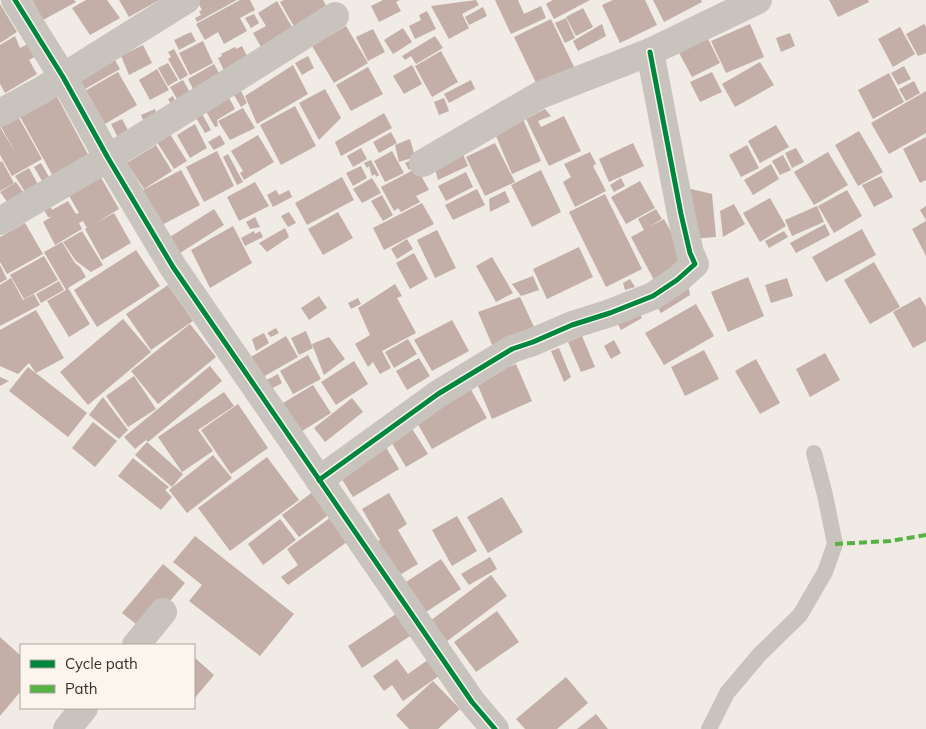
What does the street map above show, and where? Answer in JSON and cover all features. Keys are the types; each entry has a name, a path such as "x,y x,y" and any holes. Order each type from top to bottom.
{"street":[{"path":"15,0 63,77 108,158 174,267 472,702 495,729"},
{"path":"0,113 63,77 186,0"},
{"path":"423,163 540,95 650,52 758,0"},
{"path":"0,221 108,158 334,16"},
{"path":"319,480 438,394 512,349 653,296 677,280 695,264 690,253 681,214 650,52"},
{"path":"137,644 163,612"},
{"path":"67,729 83,709"}],"lane":[{"path":"709,729 727,693 760,654 800,615 825,572 835,544 814,453"}],"building":[{"path":"32,0 74,0 76,2 43,20"},
{"path":"86,0 107,0 120,18 90,35 72,8"},
{"path":"119,0 159,0 129,17"},
{"path":"198,0 237,0 197,22 195,18 201,15 199,11 202,10"},
{"path":"240,0 250,0 255,10 240,18 247,31 224,44 218,32 205,40 196,24"},
{"path":"284,0 323,0 329,11 296,30 280,2"},
{"path":"383,0 400,0 396,2 401,11 379,22 371,6"},
{"path":"476,0 479,5 462,14 469,28 449,39 431,6"},
{"path":"495,0 518,0 524,14 541,6 546,18 511,34"},
{"path":"553,0 590,0 554,19 546,4"},
{"path":"613,0 645,0 657,25 620,43 602,5"},
{"path":"653,0 701,0 702,2 664,22"},
{"path":"829,0 868,0 869,2 838,17"},
{"path":"277,1 296,34 264,52 253,33 266,26 258,13"},
{"path":"0,4 17,32 0,43"},
{"path":"483,7 487,16 469,25 465,17"},
{"path":"583,8 593,27 576,36 566,17"},
{"path":"427,11 436,29 415,39 409,26 421,20 419,15"},
{"path":"254,14 259,23 251,28 245,18"},
{"path":"566,18 575,38 565,43 555,23"},
{"path":"551,19 575,69 538,87 514,37"},
{"path":"602,24 606,36 578,51 573,41"},
{"path":"750,24 764,57 726,73 711,41"},
{"path":"924,24 926,27 926,53 918,56 906,34"},
{"path":"346,26 368,63 334,83 312,46"},
{"path":"900,27 915,54 893,67 878,39"},
{"path":"403,28 412,42 393,54 384,40"},
{"path":"373,29 385,52 368,61 356,37"},
{"path":"191,32 196,41 179,50 174,40"},
{"path":"790,33 795,46 781,52 776,38"},
{"path":"706,35 720,63 692,77 677,49"},
{"path":"15,36 20,48 30,43 38,55 29,60 37,74 5,93 0,84 0,45"},
{"path":"435,36 443,48 416,64 411,56 405,60 402,56"},
{"path":"203,41 213,63 190,75 179,53"},
{"path":"143,45 152,63 129,75 121,56"},
{"path":"242,46 248,58 226,75 218,58 222,56 221,54 235,47 236,49"},
{"path":"174,49 188,75 180,80 168,59 171,57 168,52"},
{"path":"441,51 458,82 432,97 415,66"},
{"path":"111,53 120,69 85,89 75,74"},
{"path":"308,56 314,68 302,75 295,63"},
{"path":"760,62 774,85 735,107 722,84"},
{"path":"168,63 178,80 168,86 158,68"},
{"path":"214,64 223,80 196,95 188,79"},
{"path":"293,65 308,94 257,124 245,96"},
{"path":"412,65 422,84 404,94 393,76"},
{"path":"904,66 911,79 898,85 891,73"},
{"path":"368,67 383,94 351,111 336,85"},
{"path":"157,69 169,90 150,100 139,80"},
{"path":"118,72 137,105 105,124 85,91"},
{"path":"712,72 722,92 700,102 690,82"},
{"path":"889,73 904,102 873,119 858,90"},
{"path":"183,80 192,96 180,104 170,87"},
{"path":"471,80 475,89 449,103 444,94"},
{"path":"914,81 920,93 906,101 899,89"},
{"path":"325,89 341,118 319,140 299,103"},
{"path":"54,91 91,160 55,180 17,111"},
{"path":"241,91 247,103 241,107 234,95"},
{"path":"926,91 926,133 889,154 871,123"},
{"path":"227,94 235,109 217,120 218,126 215,127 204,108"},
{"path":"173,96 175,101 171,104 168,99"},
{"path":"444,98 449,111 439,115 434,102"},
{"path":"295,106 316,146 281,165 260,125"},
{"path":"243,108 255,128 230,140 218,121"},
{"path":"155,109 158,118 145,124 141,115"},
{"path":"545,109 551,116 538,121 541,127 564,116 581,151 549,166 526,119"},
{"path":"15,111 42,159 12,176 0,155 0,127 18,157 0,125"},
{"path":"201,112 211,130 205,133 195,116"},
{"path":"384,113 392,128 341,156 335,142"},
{"path":"122,119 130,134 119,140 111,124"},
{"path":"523,119 541,161 512,174 494,131"},
{"path":"195,124 207,148 190,158 177,135"},
{"path":"776,125 789,147 760,163 748,141"},
{"path":"168,131 187,161 174,169 155,139"},
{"path":"859,131 883,172 858,186 835,145"},
{"path":"391,132 397,143 379,153 373,142"},
{"path":"220,135 225,144 214,150 208,142"},
{"path":"258,135 274,162 244,180 240,173 243,171 231,151"},
{"path":"926,137 926,180 920,183 903,149"},
{"path":"410,139 415,157 399,162 395,145"},
{"path":"495,143 515,182 485,196 466,157"},
{"path":"633,143 644,166 609,182 599,159"},
{"path":"156,145 172,171 144,189 127,163"},
{"path":"747,145 759,168 741,177 729,155"},
{"path":"361,148 367,159 353,167 347,156"},
{"path":"796,148 804,162 792,168 785,153"},
{"path":"217,151 234,186 204,202 186,167"},
{"path":"392,151 404,173 385,182 374,161"},
{"path":"462,152 468,166 438,180 433,162"},
{"path":"590,152 596,164 593,166 606,191 575,207 563,182 571,177 564,164"},
{"path":"828,152 848,185 814,205 794,172"},
{"path":"228,154 243,182 237,185 223,157"},
{"path":"783,155 791,170 780,175 772,161"},
{"path":"416,158 420,165 409,170 405,163"},
{"path":"371,160 379,175 376,177 375,174 372,176 369,166 367,168 364,163"},
{"path":"2,161 14,183 0,191 0,162"},
{"path":"41,163 49,177 42,181 34,167"},
{"path":"771,164 779,179 753,195 744,180"},
{"path":"361,166 367,178 353,186 346,173"},
{"path":"29,168 40,188 27,195 15,176"},
{"path":"417,168 429,190 416,196 420,202 401,212 398,208 394,211 381,187"},
{"path":"181,170 200,205 156,228 137,193"},
{"path":"541,170 561,212 532,227 511,185"},
{"path":"466,172 473,187 446,201 438,186"},
{"path":"99,174 119,209 94,224 114,213 131,243 102,260 85,229 87,228 83,221 79,223 82,229 55,245 43,222 51,217 48,217 44,210 51,207 52,210 68,201 76,214 79,213 67,192"},
{"path":"881,176 893,197 874,207 862,185"},
{"path":"342,177 354,200 307,225 295,203"},
{"path":"372,178 381,193 362,203 353,189"},
{"path":"621,178 625,186 614,192 610,185"},
{"path":"640,181 655,208 626,224 611,197"},
{"path":"16,182 28,199 11,207 0,192"},
{"path":"255,182 269,206 239,221 227,197"},
{"path":"687,188 712,194 716,237 691,239"},
{"path":"477,189 485,205 453,220 445,205"},
{"path":"276,190 279,195 289,190 292,197 273,207 267,195"},
{"path":"847,190 862,216 834,233 818,206"},
{"path":"505,191 510,202 490,212 489,199"},
{"path":"605,194 642,269 606,287 569,212"},
{"path":"382,195 393,215 383,221 371,201"},
{"path":"770,198 786,226 760,242 743,213"},
{"path":"422,203 434,224 384,250 373,228"},
{"path":"734,204 745,224 723,237 720,211"},
{"path":"817,206 824,222 792,236 785,220"},
{"path":"926,206 926,220 920,210"},
{"path":"214,209 224,225 180,253 170,237"},
{"path":"656,209 662,219 649,227 664,219 687,262 654,280 631,237 644,230 638,219"},
{"path":"289,212 296,223 288,227 281,216"},
{"path":"338,212 353,238 323,255 308,229"},
{"path":"255,217 260,227 250,229 246,222"},
{"path":"926,221 926,256 912,229"},
{"path":"25,223 43,254 7,274 0,262 0,237"},
{"path":"825,224 830,235 796,253 790,243"},
{"path":"233,226 252,263 210,288 191,250"},
{"path":"285,228 289,237 267,252 259,243"},
{"path":"862,229 876,255 826,282 812,257"},
{"path":"437,230 456,268 435,278 417,240"},
{"path":"82,231 103,265 91,272 76,261 63,242"},
{"path":"254,231 255,234 260,231 263,237 245,246 241,238"},
{"path":"784,231 788,237 769,248 765,241"},
{"path":"407,239 413,249 397,259 391,249"},
{"path":"62,242 86,277 68,288 90,324 69,337 47,301 66,290 44,252"},
{"path":"579,247 593,277 547,299 533,269"},
{"path":"136,250 160,286 97,327 74,290"},
{"path":"414,253 428,279 410,289 396,263"},
{"path":"44,256 58,280 24,299 10,275"},
{"path":"492,257 513,293 496,302 476,266"},
{"path":"874,262 900,307 870,324 844,280"},
{"path":"0,265 7,279 0,283"},
{"path":"533,276 539,290 521,296 512,284"},
{"path":"748,277 764,316 728,332 711,292"},
{"path":"11,278 23,300 34,294 40,305 0,326 0,285"},
{"path":"787,278 793,296 771,303 765,285"},
{"path":"630,279 635,287 625,290 623,283"},
{"path":"59,281 64,290 41,303 36,294"},
{"path":"395,284 402,296 397,298 416,333 382,351 391,368 380,374 373,362 368,367 355,344 370,335 358,308"},
{"path":"168,285 193,321 151,350 126,314"},
{"path":"688,285 690,295 661,313 656,305"},
{"path":"319,296 327,308 309,320 301,308"},
{"path":"520,297 535,329 493,347 478,312"},
{"path":"920,297 926,307 926,341 913,348 893,312"},
{"path":"358,298 361,304 351,309 348,303"},
{"path":"696,304 714,336 664,365 645,333"},
{"path":"636,307 642,318 621,330 615,319"},
{"path":"36,310 64,358 36,373 29,363 18,374 0,366 0,330"},
{"path":"123,319 151,352 88,405 60,372"},
{"path":"452,320 469,351 432,371 414,340"},
{"path":"190,324 216,357 158,404 131,371"},
{"path":"276,328 279,333 271,337 267,333"},
{"path":"306,331 313,348 299,355 291,338"},
{"path":"264,333 269,343 256,351 252,339"},
{"path":"286,336 298,357 263,377 251,357"},
{"path":"582,336 595,367 581,372 568,342"},
{"path":"329,337 345,359 324,375 312,344"},
{"path":"408,339 417,354 394,368 385,352"},
{"path":"614,340 621,353 611,359 604,346"},
{"path":"559,348 571,377 564,382 551,351"},
{"path":"704,350 719,379 685,396 671,367"},
{"path":"825,353 840,380 810,397 796,369"},
{"path":"308,355 321,379 293,394 280,371"},
{"path":"419,358 430,376 407,390 396,371"},
{"path":"756,359 780,403 760,414 735,371"},
{"path":"354,361 368,384 336,405 321,382"},
{"path":"516,364 532,401 492,419 476,381"},
{"path":"210,366 222,381 148,442 146,440 135,449 124,437"},
{"path":"28,367 87,413 68,437 9,391"},
{"path":"278,374 282,383 269,390 265,381"},
{"path":"134,376 156,409 128,427 106,396"},
{"path":"0,377 9,381 0,386"},
{"path":"466,381 487,418 432,449 416,421"},
{"path":"313,385 331,413 296,435 278,406"},
{"path":"224,392 234,406 198,430 213,451 182,472 158,437"},
{"path":"103,397 128,430 119,439 89,415"},
{"path":"352,398 363,412 325,442 314,428"},
{"path":"238,404 268,448 231,474 201,430"},
{"path":"93,422 117,441 95,467 72,448"},
{"path":"411,427 428,454 406,467 390,440"},
{"path":"147,442 183,474 172,487 135,455"},
{"path":"384,444 399,469 353,497 338,473"},
{"path":"213,455 232,478 187,513 169,490"},
{"path":"267,457 299,500 230,551 198,508"},
{"path":"133,458 169,487 165,490 172,497 161,510 118,476"},
{"path":"314,491 331,513 299,537 282,515"},
{"path":"389,493 407,524 398,530 418,564 391,580 371,545 380,540 362,509"},
{"path":"502,497 523,532 488,553 467,517"},
{"path":"334,515 351,539 288,585 281,577 298,565 287,549"},
{"path":"457,516 477,551 452,566 432,530"},
{"path":"280,519 296,540 263,565 248,544"},
{"path":"195,536 294,614 260,656 189,601 202,585 173,562"},
{"path":"490,557 497,569 469,585 461,574"},
{"path":"441,559 461,589 423,614 403,584"},
{"path":"163,564 185,583 145,631 122,613"},
{"path":"491,575 507,596 446,642 430,621"},
{"path":"497,611 519,642 476,672 454,642"},
{"path":"399,612 413,634 362,668 348,646"},
{"path":"0,637 20,655 20,692 0,716"},
{"path":"432,657 443,673 403,701 392,685 384,691 373,676 397,659 408,674"},
{"path":"195,658 214,675 195,698"},
{"path":"566,677 588,703 557,729 525,729 516,719"},
{"path":"433,681 460,709 438,729 409,729 396,715"},
{"path":"596,714 608,729 577,729"}],"marked path":[{"path":"835,544 890,541 926,535"}],"cycle path":[{"path":"15,0 63,77 108,158 173,267 472,702 495,729"},
{"path":"319,480 438,394 512,349 653,296 677,280 695,264 690,253 681,214 650,52"}]}
